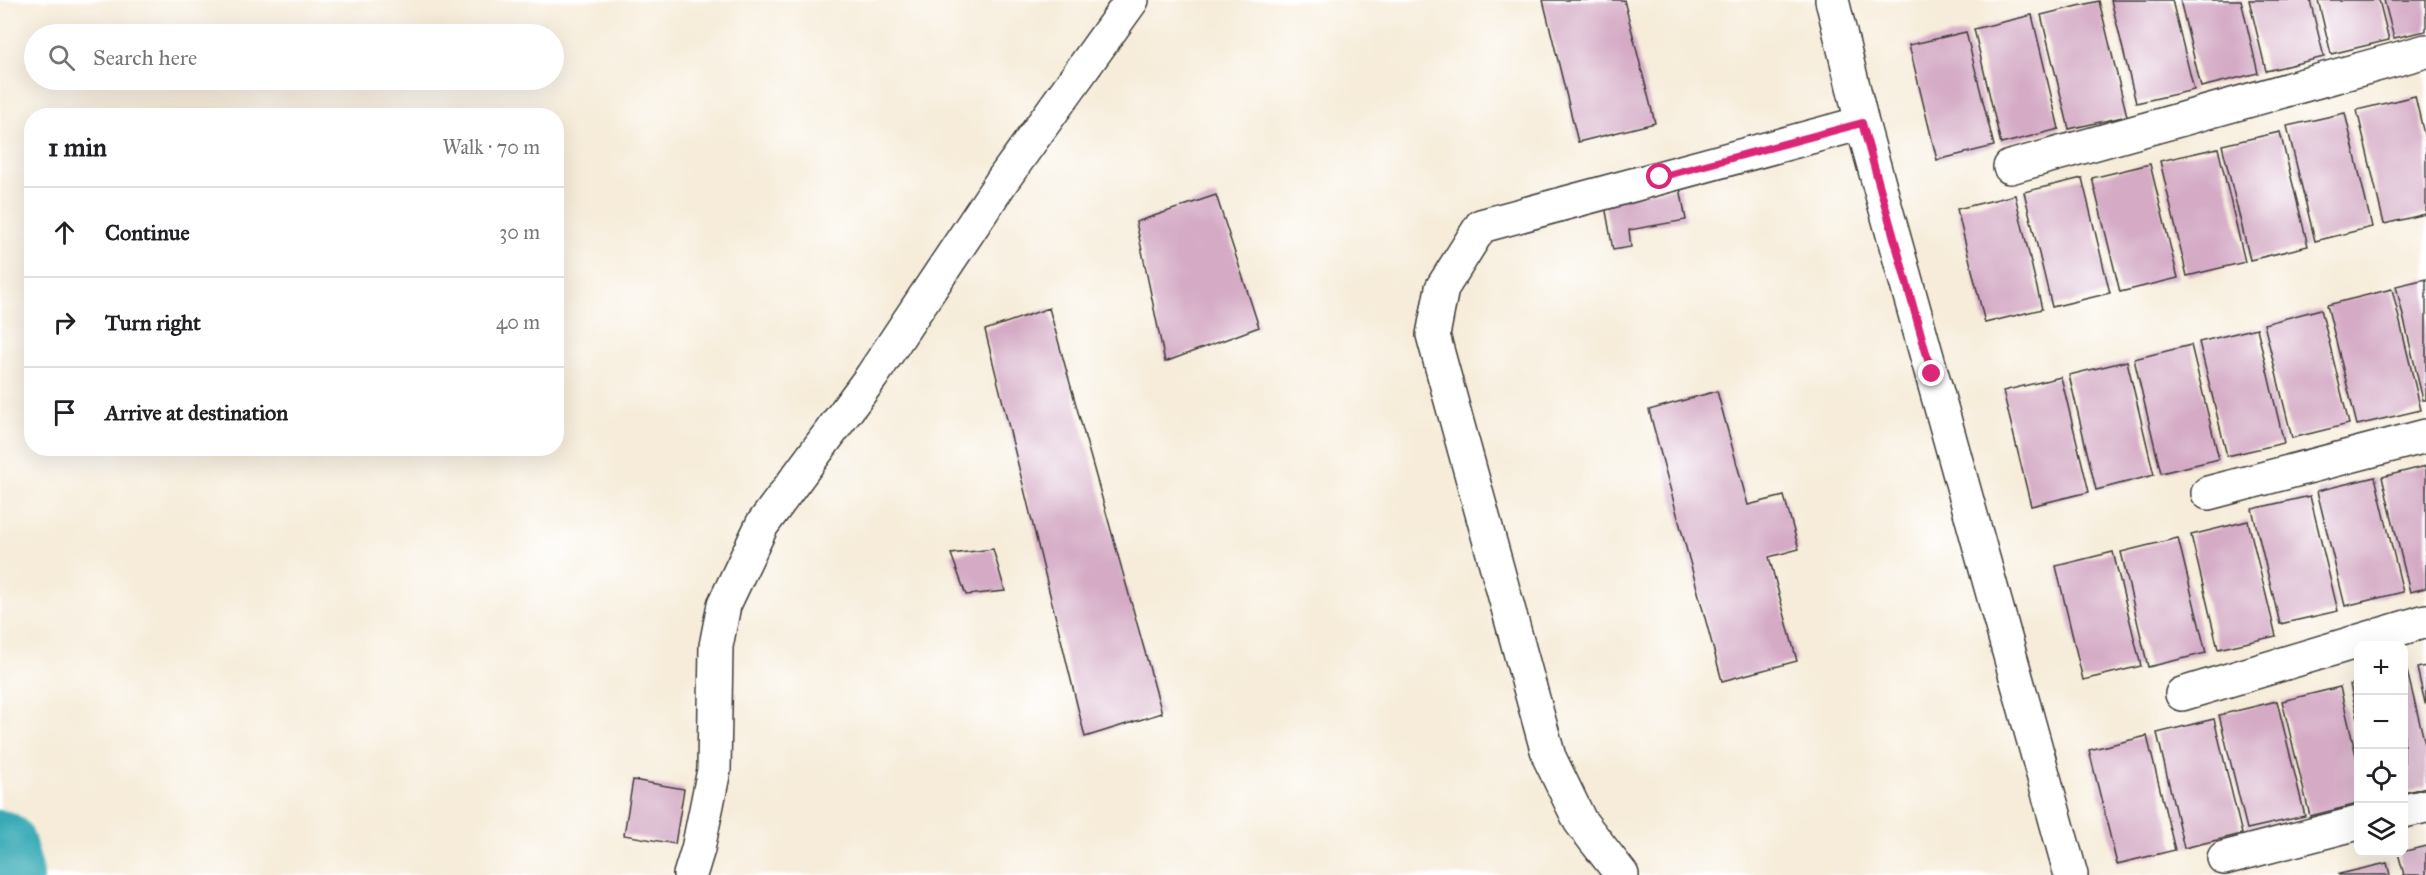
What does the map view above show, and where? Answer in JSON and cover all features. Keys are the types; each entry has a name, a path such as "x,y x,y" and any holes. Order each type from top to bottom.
{"street":[{"path":"690,875 698,849 714,770 716,646 724,605 762,525 872,376 1002,181 1132,0"},
{"path":"1832,0 1862,123 2071,875"},
{"path":"2010,167 2426,51"},
{"path":"1622,875 1580,821 1549,757 1433,335 1442,288 1481,226 1862,123"},
{"path":"2208,493 2426,436"},
{"path":"2182,694 2426,621"},
{"path":"2408,811 2426,806"},
{"path":"2224,858 2354,824"}],"building":[{"path":"1543,0 1624,0 1655,123 1578,142"},
{"path":"2111,0 2172,0 2194,90 2136,103"},
{"path":"2180,0 2241,0 2258,73 2201,87"},
{"path":"2249,0 2310,0 2324,57 2266,71"},
{"path":"2318,0 2379,0 2389,40 2331,54"},
{"path":"2384,0 2426,0 2426,31 2394,38"},
{"path":"2099,1 2127,116 2069,129 2041,15"},
{"path":"2032,15 2059,129 2001,144 1974,29"},
{"path":"1966,32 1994,146 1937,160 1909,45"},
{"path":"2415,96 2426,143 2426,214 2384,224 2357,110"},
{"path":"2345,113 2372,227 2315,241 2287,126"},
{"path":"2280,132 2308,246 2250,260 2222,145"},
{"path":"2218,148 2245,262 2187,276 2160,161"},
{"path":"2150,164 2178,278 2120,292 2092,178"},
{"path":"2082,178 2110,293 2052,307 2024,192"},
{"path":"1680,187 1686,220 1629,230 1631,247 1613,250 1604,200"},
{"path":"1216,195 1259,327 1165,362 1136,222"},
{"path":"2015,195 2042,309 1985,323 1957,209"},
{"path":"2426,279 2426,400 2423,400 2396,286"},
{"path":"2392,289 2421,410 2357,425 2327,305"},
{"path":"1049,308 1162,713 1085,737 985,330"},
{"path":"2321,309 2349,424 2292,438 2264,324"},
{"path":"2257,328 2284,443 2227,456 2199,342"},
{"path":"2191,345 2219,459 2161,473 2134,359"},
{"path":"2127,361 2154,475 2096,490 2069,375"},
{"path":"2061,377 2089,492 2031,506 2003,391"},
{"path":"1717,391 1748,505 1784,496 1799,549 1769,557 1797,661 1722,681 1649,410"},
{"path":"2426,466 2426,588 2410,592 2382,477"},
{"path":"2375,477 2403,592 2345,606 2317,491"},
{"path":"2310,496 2338,611 2280,624 2252,509"},
{"path":"2248,521 2276,636 2218,649 2191,535"},
{"path":"2178,538 2206,653 2148,667 2121,552"},
{"path":"993,549 1005,591 966,595 951,554"},
{"path":"2113,552 2141,666 2083,680 2056,566"},
{"path":"2426,666 2426,702 2425,703 2417,668"},
{"path":"2408,675 2426,748 2426,787 2408,792"},
{"path":"2354,684 2354,702 2350,685"},
{"path":"2340,687 2354,747 2354,805 2310,816 2282,701"},
{"path":"2277,701 2305,816 2247,829 2219,715"},
{"path":"2214,719 2242,834 2184,848 2157,733"},
{"path":"2147,736 2175,850 2117,864 2089,750"},
{"path":"633,780 684,789 675,844 624,835"},
{"path":"2426,846 2426,875 2404,875 2399,857 2408,857 2408,850"},
{"path":"2387,863 2390,875 2339,875 2339,874"}],"waterway":[{"path":"0,846 8,875"}],"route":[{"path":"1660,177 1862,123 1932,374"}]}
